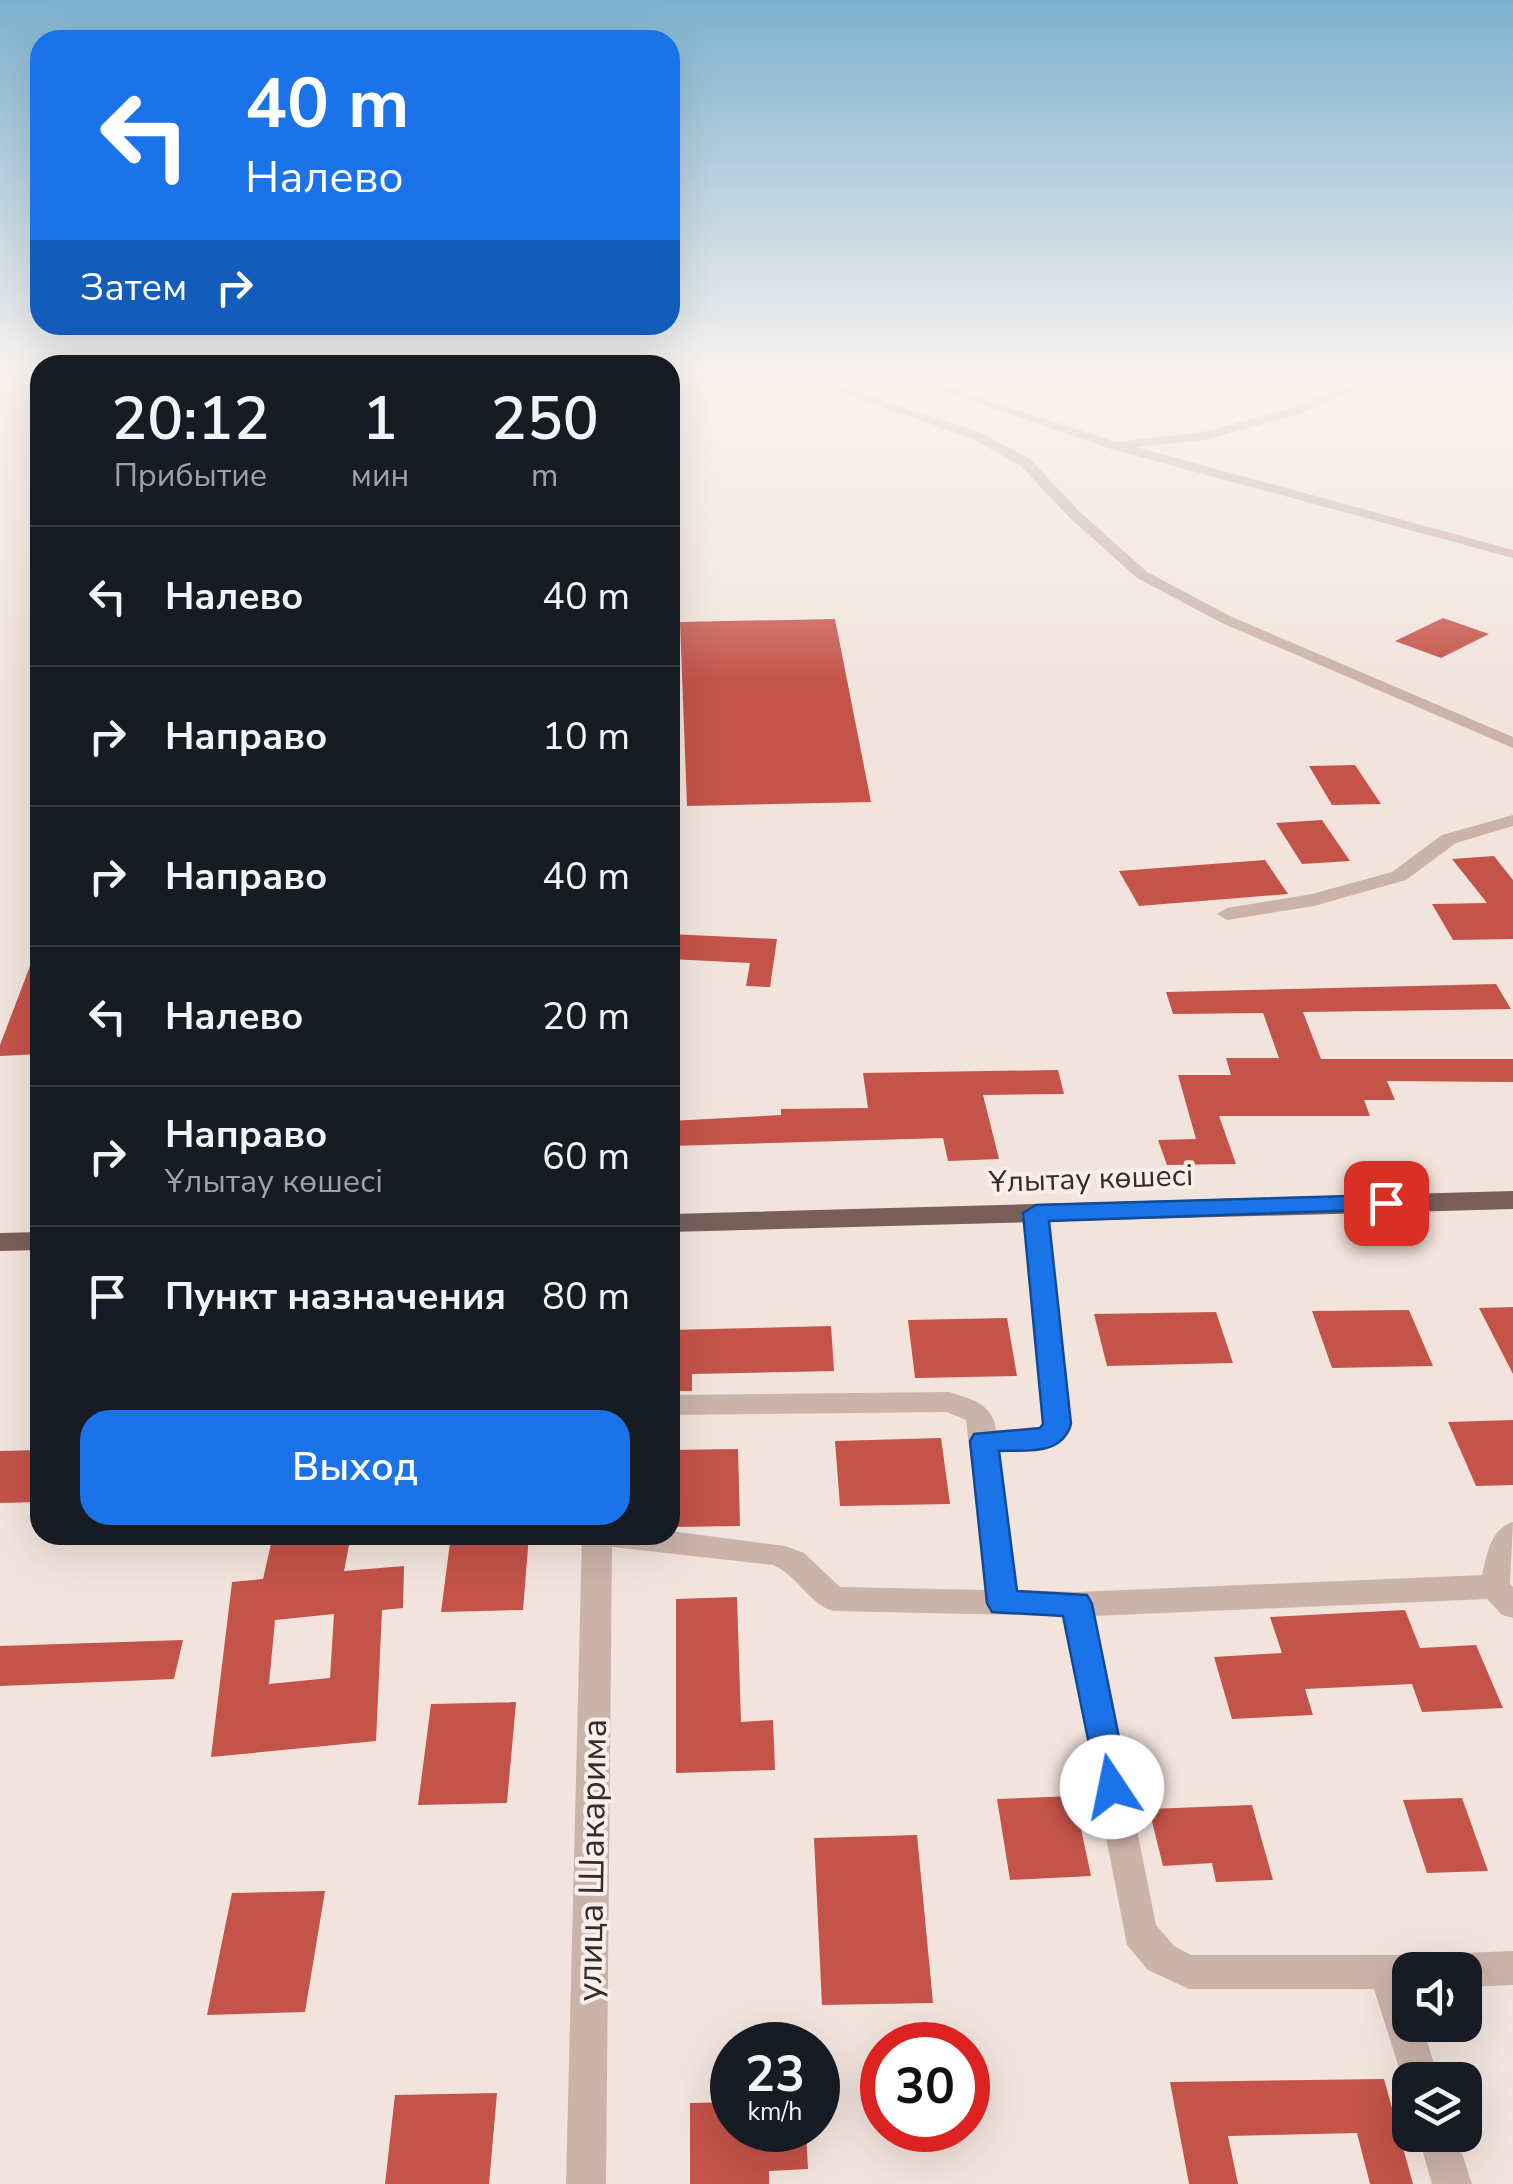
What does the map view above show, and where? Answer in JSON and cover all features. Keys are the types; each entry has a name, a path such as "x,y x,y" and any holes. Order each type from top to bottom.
{"main road":[{"name":"Ұлытау көшесі","path":"680,1223 1513,1200"},
{"path":"0,1242 30,1241"}],"street":[{"path":"1042,480 1142,576 1227,620 1513,743"},
{"path":"1240,480 1513,554"},
{"path":"1227,914 1314,900 1399,876 1449,839 1513,820"},
{"path":"984,1441 1045,1438 1055,1433 1036,1213"},
{"path":"680,1405 949,1402 976,1413 982,1419 1003,1603"},
{"path":"680,1543 775,1554 793,1561 833,1599 1076,1604 1503,1597 1505,1544 1513,1533"},
{"name":"улица Шакарима","path":"586,2184 598,1545"},
{"path":"1076,1604 1140,1933 1161,1958 1188,1972 1392,1972"},
{"path":"1482,1969 1513,1968"},
{"path":"1442,2152 1452,2184"}],"building":[{"path":"1443,618 1489,634 1441,658 1395,641"},
{"path":"835,619 871,802 687,806 680,622"},
{"path":"1355,765 1381,804 1332,805 1309,766"},
{"path":"1322,820 1350,861 1302,864 1276,823"},
{"path":"1494,856 1513,880 1513,939 1453,940 1432,904 1487,903 1452,859"},
{"path":"1265,860 1288,894 1139,906 1119,871"},
{"path":"680,934 777,939 770,987 746,986 750,963 680,960"},
{"path":"30,966 30,1054 0,1056 0,1045"},
{"path":"1496,984 1511,1009 1303,1012 1321,1059 1513,1059 1513,1082 1387,1081 1395,1100 1364,1100 1370,1116 1219,1116 1236,1164 1167,1165 1158,1140 1196,1139 1178,1075 1231,1075 1226,1058 1279,1058 1263,1013 1173,1014 1166,992"},
{"path":"1058,1070 1064,1094 983,1095 999,1159 948,1161 943,1138 680,1146 680,1120 781,1115 781,1109 868,1108 863,1073"},
{"path":"1513,1307 1513,1374 1479,1308"},
{"path":"1409,1310 1433,1366 1332,1368 1312,1311"},
{"path":"1216,1312 1233,1363 1107,1366 1094,1314"},
{"path":"1007,1318 1017,1376 915,1378 908,1320"},
{"path":"831,1326 834,1371 692,1374 692,1391 680,1391 680,1330"},
{"path":"1513,1420 1513,1485 1476,1486 1448,1422"},
{"path":"941,1438 950,1504 840,1506 835,1441"},
{"path":"738,1449 740,1526 680,1527 680,1450"},
{"path":"30,1450 30,1502 0,1503 0,1451"},
{"path":"271,1545 349,1545 344,1571 404,1566 403,1608 382,1610 376,1741 211,1757 232,1582 263,1579","holes":["334,1614 330,1678 269,1684 275,1620"]},
{"path":"450,1545 528,1545 523,1610 441,1612"},
{"path":"737,1597 741,1722 773,1720 775,1770 676,1773 676,1599"},
{"path":"1405,1610 1420,1648 1476,1645 1503,1708 1422,1712 1412,1684 1305,1689 1313,1715 1232,1719 1214,1657 1282,1653 1270,1617"},
{"path":"183,1640 174,1679 0,1686 0,1646"},
{"path":"516,1702 507,1803 418,1805 431,1704"},
{"path":"1074,1796 1091,1876 1010,1880 997,1799"},
{"path":"1462,1798 1488,1871 1427,1873 1403,1800"},
{"path":"1252,1805 1273,1880 1216,1882 1212,1863 1163,1866 1149,1809"},
{"path":"917,1835 933,2003 822,2005 814,1838"},
{"path":"325,1891 305,2012 207,2015 232,1893"},
{"path":"1384,2079 1392,2108 1392,2152 1404,2152 1413,2184 1370,2184 1357,2133 1228,2136 1238,2184 1189,2184 1170,2082"},
{"path":"497,2093 489,2184 385,2184 395,2095"},
{"path":"690,2103 710,2103 710,2152 807,2152 808,2169 769,2171 769,2184 690,2184"}],"route":[{"path":"1112,1787 1076,1604 1003,1603 984,1441 1045,1438 1055,1433 1057,1424 1036,1213 1386,1203"}]}
